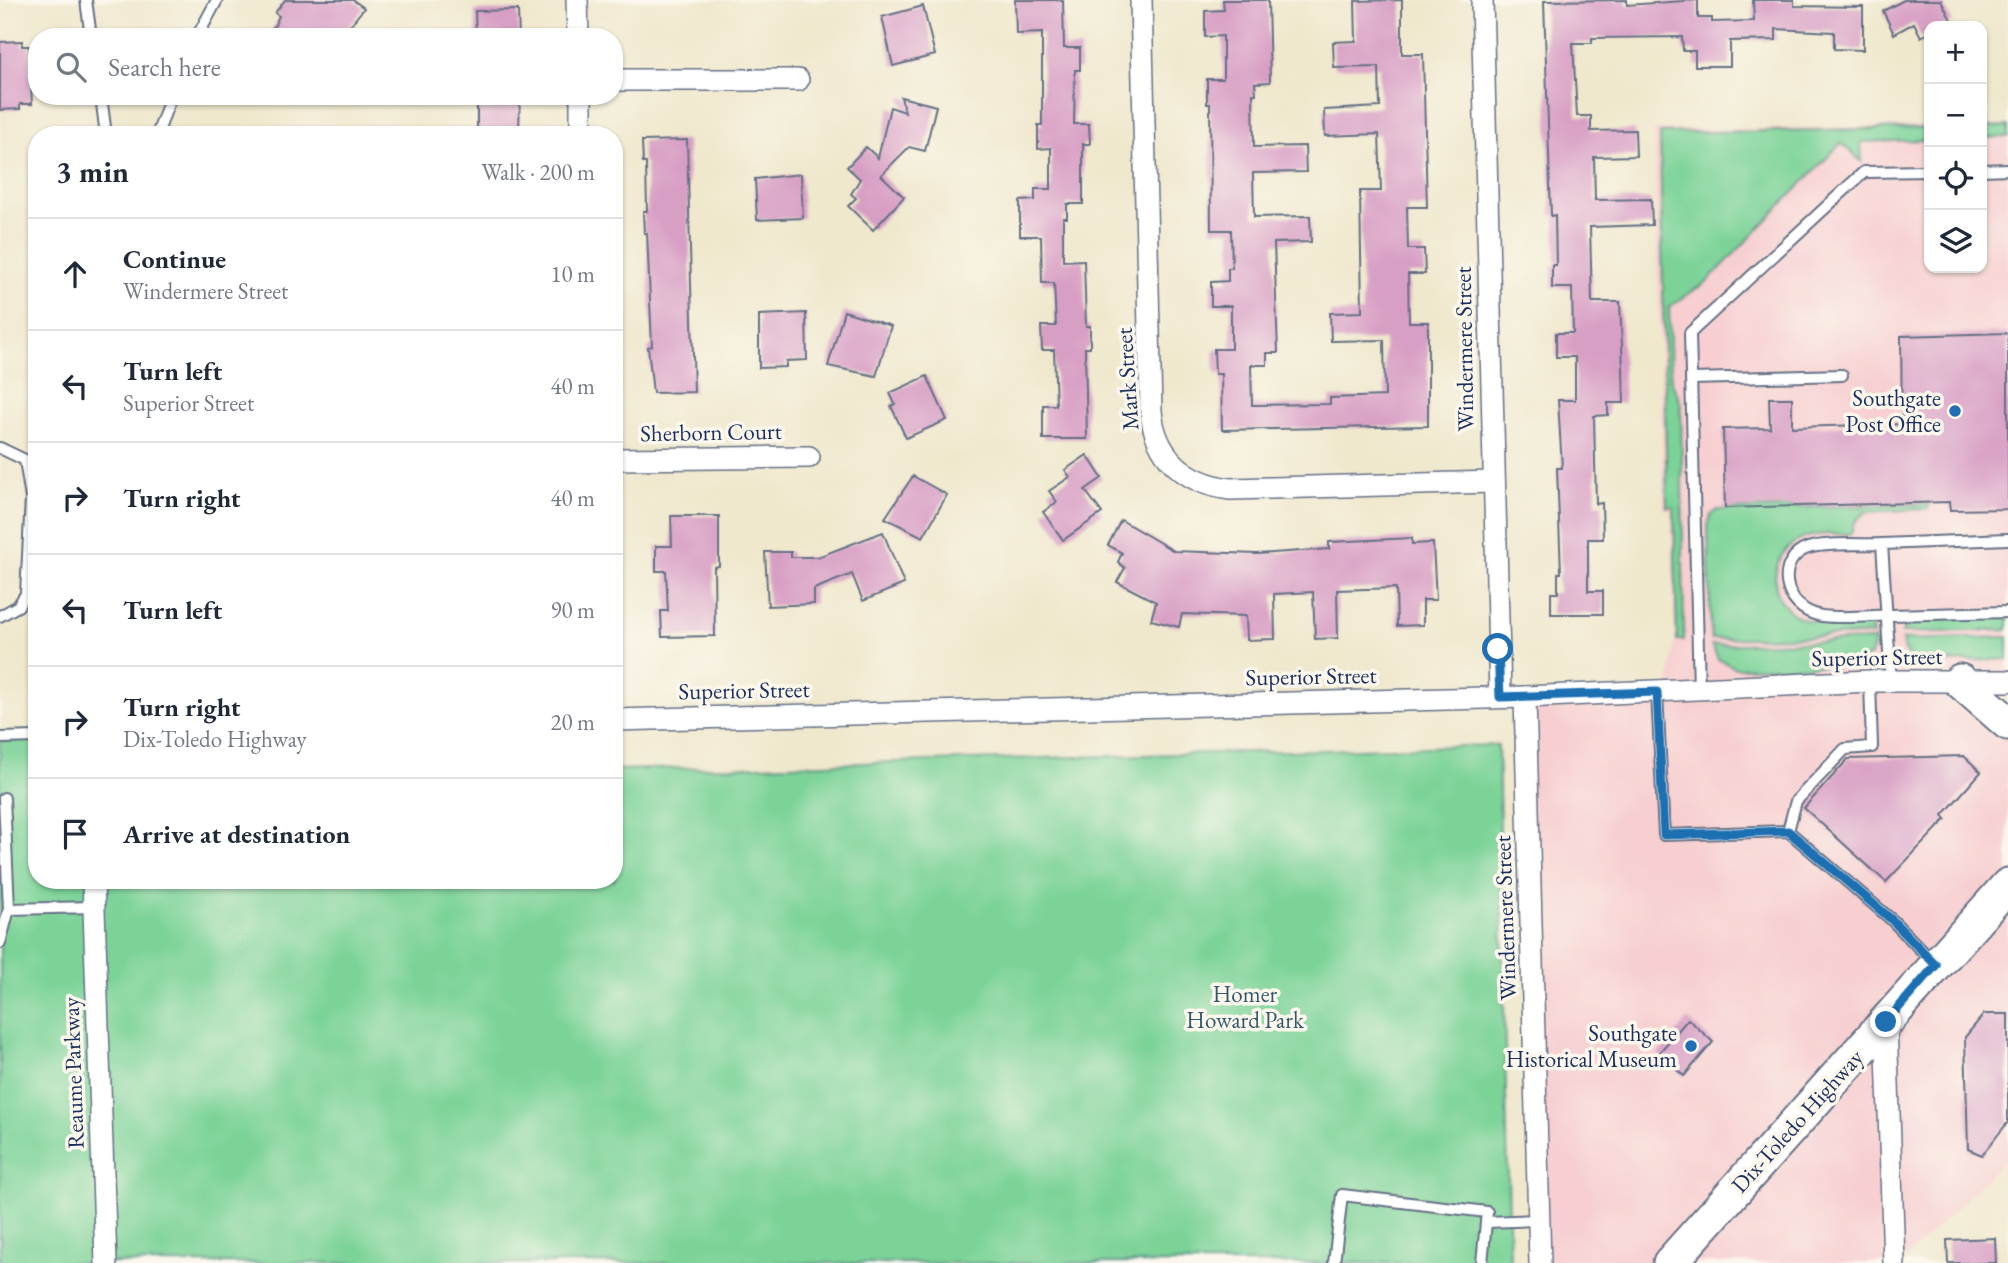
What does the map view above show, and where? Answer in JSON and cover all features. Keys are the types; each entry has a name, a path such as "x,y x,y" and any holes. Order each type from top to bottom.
{"main road":[{"path":"1960,681 2008,723"},
{"name":"Dix-Toledo Highway","path":"1670,1263 2008,885"}],"street":[{"path":"577,0 578,28"},
{"name":"Mark Street","path":"1141,0 1151,411 1153,430 1173,465 1193,480 1230,489 1494,482"},
{"name":"Windermere Street","path":"1482,0 1500,697"},
{"path":"623,80 798,80"},
{"path":"580,105 581,126"},
{"name":"Sherborn Court","path":"623,459 809,457"},
{"name":"Superior Street","path":"623,720 1525,697 1880,682 2008,681"},
{"name":"Windermere Street","path":"1525,697 1540,1263"},
{"name":"Reaume Parkway","path":"93,889 106,1263"},
{"path":"1886,1022 1894,1263"}],"lane":[{"path":"86,0 90,28"},
{"path":"202,28 217,0"},
{"path":"102,105 105,126"},
{"path":"160,126 168,105"},
{"path":"1987,170 2008,169"},
{"path":"1699,691 1690,333 1864,172 1924,171"},
{"path":"1692,379 1842,375"},
{"path":"0,448 28,459"},
{"path":"2008,540 1807,548 1795,557 1787,578 1788,595 1801,609 1820,615 1858,618 2008,612"},
{"path":"1788,831 1796,801 1845,749 1872,747 1888,615 1882,544"},
{"path":"0,615 18,606 26,594 28,556"},
{"path":"1657,692 1664,835 1788,831 1892,920 1936,965"},
{"path":"0,738 28,737"},
{"path":"0,943 9,909 4,798"},
{"path":"9,909 94,907"},
{"path":"1334,1263 1342,1195 1487,1212 1482,1263"},
{"path":"1486,1222 1539,1220"}],"shaded area":[{"path":"2008,124 2008,681 1962,681 2008,723 2008,1157 1901,1263 1540,1263 1525,697 1668,691 1675,640 1671,510 1664,509 1654,130 1924,126 1924,273 1987,273 1987,125"}],"green space":[{"path":"2008,126 2008,137 1987,138 1987,127"},
{"path":"1924,128 1924,140 1861,142 1862,162 1841,143 1708,281 1669,307 1671,381 1681,403 1684,640 1677,640 1674,507 1667,507 1660,133"},
{"path":"1929,504 1928,509 1865,512 1854,523 1851,534 1806,537 1790,546 1778,563 1775,575 1777,591 1792,613 1815,621 1862,622 1871,627 1873,635 1711,639 1708,526 1711,515 1718,510"},
{"path":"2008,615 2008,630 1902,633 1906,623 1916,619"},
{"path":"2008,637 2008,659 1923,663 1908,655 1902,640"},
{"path":"1875,640 1870,656 1855,665 1736,668 1718,659 1712,645"},
{"name":"Homer Howard Park","path":"28,740 28,889 623,889 623,770 1498,745 1510,1263 0,1263 0,741"}],"building":[{"path":"285,0 353,0 364,8 348,28 272,28 279,16 275,13"},
{"path":"1015,0 1063,0 1064,48 1080,48 1080,70 1075,70 1074,124 1089,124 1090,144 1083,144 1083,204 1067,204 1067,218 1063,218 1063,261 1084,260 1086,326 1090,326 1090,348 1085,348 1087,439 1043,439 1043,405 1056,405 1054,350 1042,350 1041,326 1056,326 1054,283 1042,283 1041,236 1020,236 1020,201 1035,200 1035,189 1051,189 1051,148 1038,149 1038,125 1042,125 1042,33 1016,34"},
{"path":"1223,0 1268,0 1270,82 1255,83 1254,147 1305,146 1306,172 1253,173 1254,217 1310,216 1311,242 1274,243 1278,353 1267,353 1267,365 1251,365 1252,405 1330,404 1330,398 1385,396 1384,340 1331,341 1330,313 1362,312 1360,191 1381,191 1379,134 1325,136 1324,110 1380,107 1379,67 1334,68 1333,42 1356,41 1355,1 1402,0 1402,54 1423,54 1427,207 1407,207 1408,249 1424,249 1425,274 1408,274 1409,322 1428,322 1428,426 1222,430 1221,374 1215,374 1214,349 1231,349 1231,306 1211,306 1211,282 1228,281 1228,268 1232,268 1231,230 1211,230 1210,104 1207,104 1207,79 1223,79 1223,36 1205,37 1205,11 1224,10"},
{"path":"1627,0 1627,5 1698,0 1698,18 1712,18 1712,22 1754,21 1753,0 1794,0 1794,6 1863,7 1863,50 1834,49 1834,32 1776,29 1776,40 1730,41 1730,66 1695,66 1695,51 1683,51 1682,37 1592,38 1592,43 1573,43 1577,116 1591,116 1591,131 1635,130 1636,156 1594,157 1595,200 1651,199 1652,225 1590,227 1592,302 1620,302 1623,369 1624,403 1608,403 1608,415 1594,416 1596,504 1602,503 1603,539 1588,539 1588,591 1603,591 1603,614 1551,614 1551,593 1558,593 1558,573 1561,573 1557,468 1562,468 1558,400 1575,400 1575,357 1556,357 1556,333 1573,333 1572,288 1552,288 1552,265 1556,265 1555,215 1551,216 1544,1"},
{"path":"1904,0 1941,0 1952,21 1924,21 1924,36 1921,37 1914,23 1894,34 1883,11"},
{"path":"923,6 935,55 893,66 882,17"},
{"path":"518,10 519,28 476,28 475,11"},
{"path":"22,41 22,46 28,46 28,104 20,104 20,109 0,110 0,42"},
{"path":"901,97 936,106 925,151 909,147 881,175 904,197 873,230 848,206 856,198 851,194 860,179 847,167 866,147 878,158 890,107 905,112"},
{"path":"477,105 520,105 519,126 477,126"},
{"path":"687,140 694,392 653,393 648,347 652,346 647,233 644,233 643,211 647,211 646,163 643,163 642,141"},
{"path":"801,174 803,218 757,220 755,179"},
{"path":"844,311 891,326 876,376 828,366"},
{"path":"806,313 807,360 786,361 786,367 759,368 759,315"},
{"name":"Southgate Post Office","path":"2008,333 2008,509 1950,510 1949,502 1725,508 1723,429 1770,428 1769,398 1792,398 1792,427 1902,424 1901,336"},
{"path":"927,376 947,420 906,438 891,406 895,404 890,393"},
{"path":"1087,455 1102,478 1085,490 1102,513 1063,540 1043,512 1057,502 1049,491 1070,477 1065,470"},
{"path":"913,476 947,495 923,537 885,518"},
{"path":"671,516 719,516 719,566 714,567 715,636 662,637 661,611 668,611 666,571 656,571 656,546 672,546"},
{"path":"1121,520 1174,551 1257,554 1329,549 1329,542 1412,538 1412,544 1433,543 1436,600 1423,600 1423,625 1397,626 1396,588 1337,590 1338,638 1315,639 1313,592 1274,594 1275,639 1247,640 1246,616 1182,614 1179,627 1151,620 1156,602 1117,582 1125,568 1118,562 1122,553 1108,545"},
{"path":"883,532 904,584 863,601 852,574 814,589 814,604 768,606 765,552 791,552 791,557 818,557"},
{"path":"1964,756 1981,772 1943,815 1946,819 1886,882 1804,808 1848,759"},
{"path":"1984,1014 2008,1014 2008,1122 1982,1155 1968,1149 1965,1037"},
{"name":"Southgate Historical Museum","path":"1688,1019 1713,1042 1684,1076 1658,1054"},
{"path":"1995,1238 1996,1263 1948,1263 1947,1240"}],"place":[{"name":"Southgate Post Office","path":"1955,411"},
{"name":"Southgate Historical Museum","path":"1691,1046"}],"route":[{"path":"1498,649 1500,697 1657,692 1664,835 1788,831 1892,920 1936,965 1886,1022"}]}
